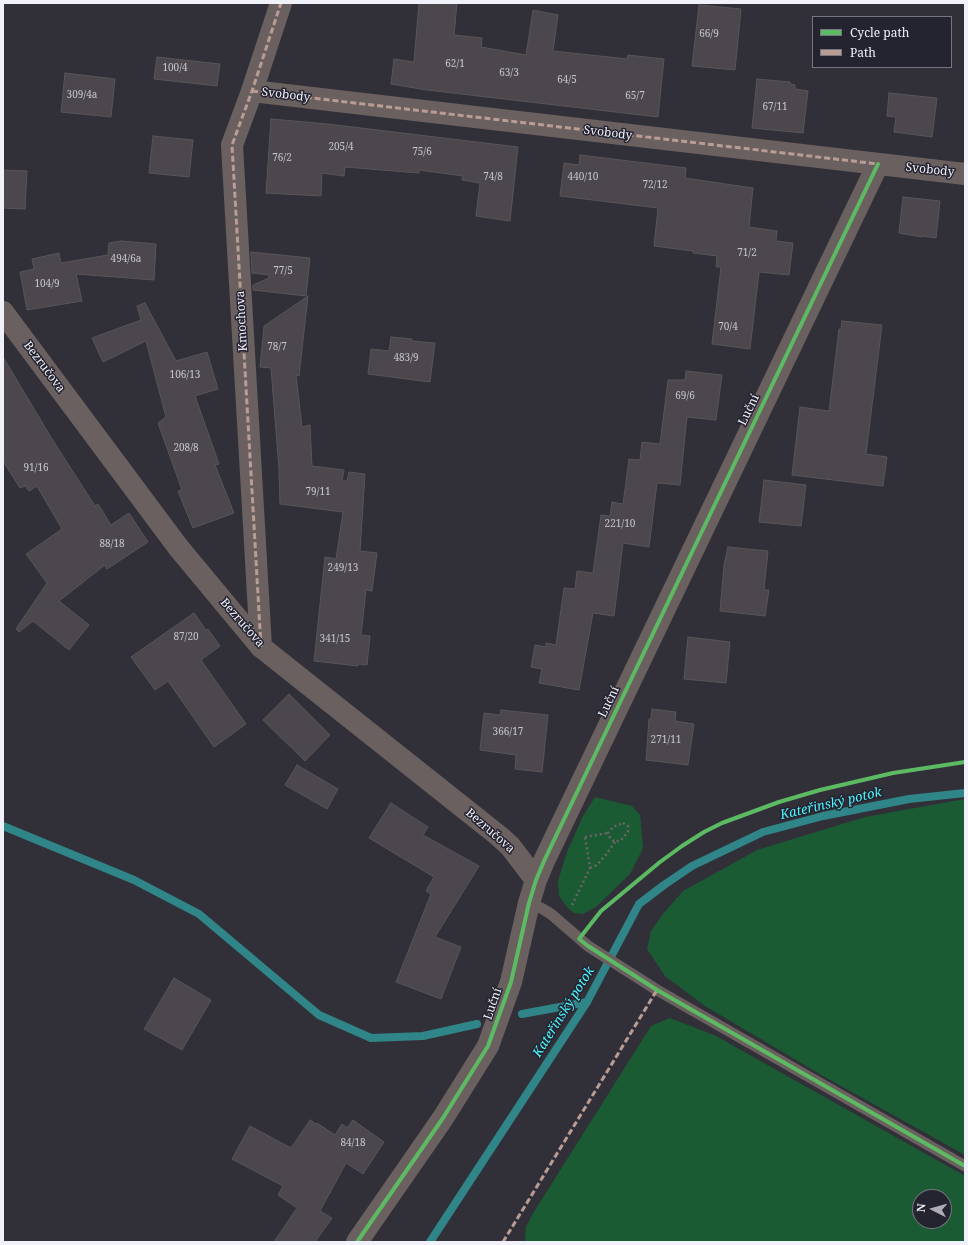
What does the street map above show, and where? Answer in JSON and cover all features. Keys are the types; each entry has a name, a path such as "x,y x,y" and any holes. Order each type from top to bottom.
{"street":[{"name":"Kmochova","path":"261,647 232,145 252,91 281,3"},
{"name":"Svobody","path":"252,91 965,174"},
{"name":"Luční","path":"357,1242 443,1118 488,1046 511,982 529,903 536,880 878,164"},
{"name":"Bezručova","path":"3,312 178,547 261,647 499,836 510,846 536,880"}],"lane":[{"path":"529,903 541,908 561,922 588,946 637,977 965,1166"}],"path":[{"path":"561,922 575,900 590,868 585,837 566,817"},
{"path":"585,837 608,833 618,824 623,823 628,826 628,832 626,835 621,840 615,842 597,865 590,868"},
{"path":"608,833 610,838 615,842"}],"green space":[{"path":"595,797 632,806 640,815 643,848 630,874 596,907 583,914 574,913 559,896 558,881 567,852 583,816"},
{"path":"965,799 965,1155 823,1076 705,1006 665,976 647,949 651,931 663,914 683,891 757,850 865,817"},
{"path":"670,1018 716,1036 965,1176 965,1242 525,1242 526,1227 532,1215 651,1026"}],"building":[{"path":"419,3 457,3 454,35 482,38 481,47 526,55 533,10 558,15 553,51 627,59 628,55 664,59 658,117 427,90 391,84 394,59 414,62"},
{"path":"699,5 741,9 735,70 692,66"},
{"path":"157,57 220,64 217,86 154,79"},
{"path":"65,73 115,79 111,117 61,112"},
{"path":"757,79 790,82 790,84 795,85 795,89 808,91 803,133 752,128"},
{"path":"889,93 937,98 932,137 894,132 896,117 887,116"},
{"path":"271,119 328,124 518,147 510,221 476,216 480,183 462,180 463,176 419,170 419,173 345,167 344,176 322,173 321,196 266,193"},
{"path":"153,136 193,140 189,177 149,173"},
{"path":"580,155 686,168 685,178 753,188 749,227 777,231 776,241 793,243 789,275 759,272 750,349 712,344 721,267 716,267 717,256 654,246 658,208 560,196 564,163 579,165"},
{"path":"3,170 27,171 25,209 3,208"},
{"path":"903,197 940,201 936,238 899,233"},
{"path":"121,241 156,244 154,280 76,274 82,301 27,310 20,272 34,269 32,259 59,253 61,263 108,255 109,243"},
{"path":"251,252 310,258 306,296 253,290 253,285 269,278 269,275 252,273"},
{"path":"308,296 299,376 296,375 302,427 310,425 312,466 344,470 342,481 347,481 349,472 365,474 360,551 377,553 372,591 366,590 361,635 370,636 367,665 358,664 358,666 314,661 325,557 336,559 343,512 280,504 279,469 271,368 260,367 264,326"},
{"path":"145,303 176,361 207,352 218,389 195,396 219,464 215,465 234,513 193,528 178,491 182,490 158,423 166,417 146,341 103,362 92,338 141,320 137,306"},
{"path":"842,321 882,325 866,454 887,457 883,486 792,475 800,407 829,411 839,329 841,329"},
{"path":"391,337 435,343 430,382 368,374 371,349 389,351"},
{"path":"3,357 52,439 95,506 98,504 111,525 129,513 148,542 107,569 105,565 59,601 89,625 69,650 33,621 19,632 16,629 47,583 26,554 62,529 37,486 29,491 25,486 20,488 3,461"},
{"path":"686,371 722,375 716,420 687,417 680,485 657,483 649,547 623,543 614,616 593,613 579,690 539,683 542,669 531,667 535,645 546,647 546,643 556,645 564,588 575,589 577,571 593,573 601,515 610,516 612,502 623,504 629,459 640,460 642,442 660,444 668,380 685,380"},
{"path":"764,480 806,485 801,526 759,522"},
{"path":"728,547 768,551 764,590 769,590 765,616 720,611 724,565"},
{"path":"194,613 220,646 201,660 246,724 214,747 168,681 155,690 131,657"},
{"path":"688,637 730,642 726,683 684,679"},
{"path":"289,694 330,735 305,761 263,720"},
{"path":"652,709 676,712 675,721 694,724 688,765 646,760 649,719 651,719"},
{"path":"501,710 548,715 542,772 515,769 516,755 480,750 484,713 500,715"},
{"path":"297,765 338,789 327,809 285,785"},
{"path":"391,803 428,827 423,835 479,866 435,937 461,947 441,999 396,982 431,894 426,891 434,877 369,838"},
{"path":"174,978 211,1000 182,1050 144,1029"},
{"path":"310,1120 335,1135 342,1124 347,1128 353,1120 384,1142 363,1174 346,1163 320,1211 332,1218 315,1242 274,1242 297,1208 278,1195 283,1186 232,1159 250,1126 291,1148"}],"waterway":[{"name":"Kateřinský potok","path":"430,1242 587,1002 639,904 692,866 763,832 823,816 909,799 965,793"},
{"path":"3,826 134,880 199,914 319,1015 371,1038 423,1036 477,1024"},
{"path":"522,1014 587,1002"}],"marked path":[{"path":"261,647 232,145 252,91 281,3"},
{"path":"252,91 878,164"},
{"path":"503,1242 657,990"}],"cycle path":[{"path":"357,1242 443,1118 488,1046 511,982 529,903 544,861 878,164"},
{"path":"965,762 893,773 820,790 779,802 722,823 704,832 660,862 601,911 579,939 657,990 965,1166"}]}
